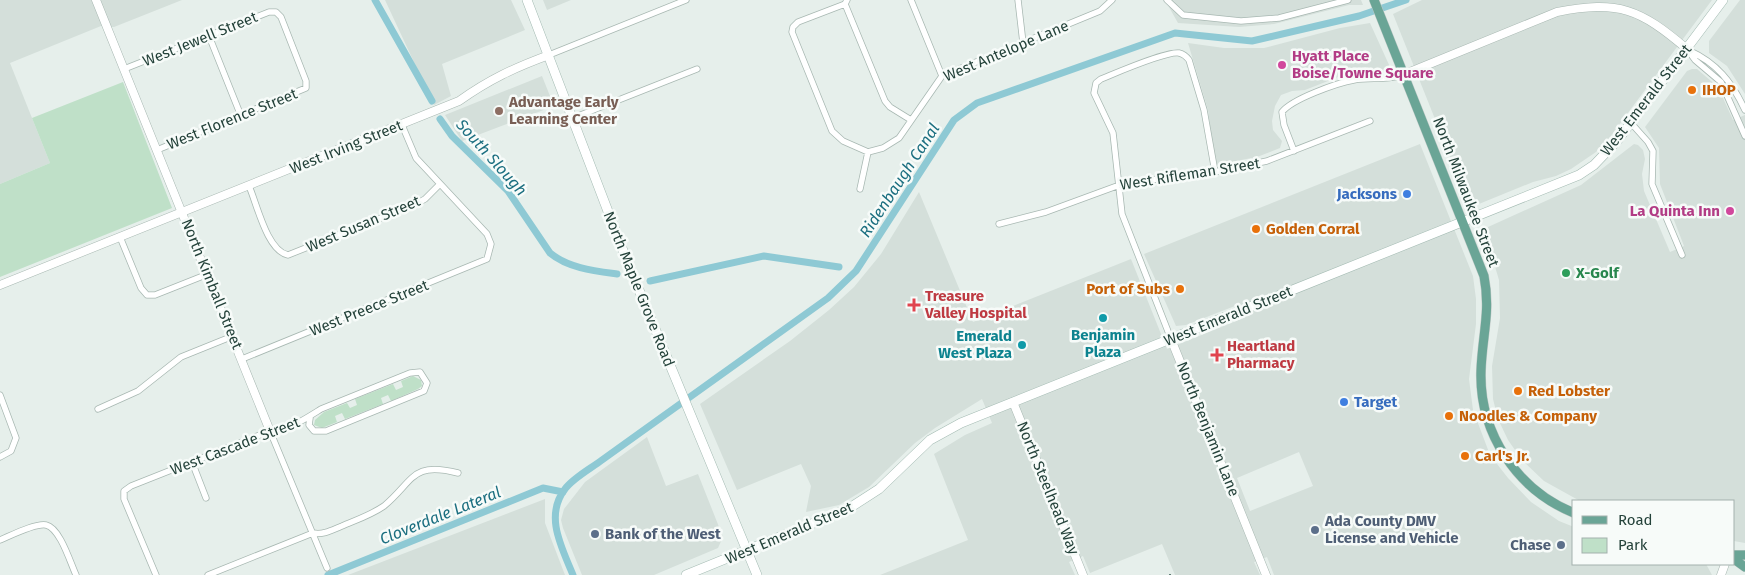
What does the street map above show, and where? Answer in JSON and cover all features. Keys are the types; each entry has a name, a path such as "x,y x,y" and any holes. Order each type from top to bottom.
{"main road":[{"name":"North Maple Grove Road","path":"527,0 634,277 757,575"},
{"name":"West Emerald Street","path":"686,575 848,509 880,489 922,447 945,430 1578,175 1607,153 1723,0"},
{"name":"North Milwaukee Street","path":"1376,3 1481,266 1486,286 1488,307 1482,358 1481,388 1487,418 1493,434 1508,462 1530,486 1556,506 1572,512"}],"street":[{"name":"North Kimball Street","path":"96,0 327,568"},
{"name":"West Irving Street","path":"0,285 402,125 459,101 481,84 501,74 686,0"},
{"path":"911,0 942,76"},
{"path":"1018,0 1023,43"},
{"name":"West Antelope Lane","path":"868,152 883,148 899,138 942,76 1100,11 1112,0"},
{"path":"1167,0 1183,15 1241,21 1279,18 1348,0"},
{"path":"1294,150 1282,120 1282,112 1292,102 1353,80 1394,79 1564,9 1595,1 1609,1 1635,10 1687,49 1699,55 1727,76 1745,110"},
{"path":"860,188 868,152 843,141 832,131 792,32 793,27 798,22 846,2 884,101 911,120"},
{"name":"West Jewell Street","path":"124,69 269,12 276,12 281,18 306,81 306,88"},
{"path":"209,36 241,116"},
{"path":"1687,49 1695,60 1720,82 1745,136"},
{"name":"North Benjamin Lane","path":"1215,172 1204,110 1189,60 1184,54 1177,52 1166,55 1101,79 1096,83 1094,93 1113,133 1122,214 1266,575"},
{"path":"573,118 697,69"},
{"name":"West Florence Street","path":"157,150 306,88"},
{"name":"West Rifleman Street","path":"1000,224 1046,212 1118,185 1215,172 1267,161 1370,121"},
{"path":"1631,123 1653,151 1652,184 1682,255"},
{"path":"402,125 416,158 440,184"},
{"name":"West Preece Street","path":"242,359 487,259 491,244 487,234 440,184"},
{"name":"West Susan Street","path":"249,186 273,246 282,254 294,253 416,204 425,199 440,184"},
{"path":"120,237 141,288 147,295 155,296 208,274"},
{"path":"98,409 138,391 181,357 233,336"},
{"name":"West Cascade Street","path":"156,575 124,499 124,491 131,486 270,431 279,430 310,418 321,409 410,373 420,372 425,379 427,386 424,391 326,431 314,431 310,425 310,418"},
{"path":"0,395 14,430 15,444 11,451 0,457"},
{"name":"North Steelhead Way","path":"1013,402 1084,575"},
{"path":"192,462 206,498"},
{"path":"208,575 313,533 321,534 372,514 390,500 405,483 422,471 443,469 458,473"},
{"path":"0,540 36,526 46,525 60,537 76,575"}],"shaded area":[{"path":"0,0 182,0 114,27 101,26 10,63 50,163 0,184"},
{"path":"385,0 511,0 525,30 442,64 451,96 434,105"},
{"path":"543,0 571,0 547,10"},
{"path":"1165,0 1361,0 1363,5 1349,5 1274,24 1239,27 1178,23"},
{"path":"1422,0 1712,0 1610,137 1596,152 1571,169 1556,176 1533,182 1474,206 1469,204 1393,14"},
{"path":"1740,0 1745,0 1745,94 1727,66 1709,53 1709,41"},
{"path":"1370,23 1390,67 1384,73 1351,72 1305,90 1292,91 1281,95 1275,106 1272,121 1273,130 1282,141 1280,148 1257,157 1215,165 1208,110 1188,43 1224,48 1264,48 1340,28"},
{"path":"1697,69 1718,87 1733,120 1745,115 1745,543 1735,541 1735,500 1578,500 1544,481 1522,460 1508,440 1498,419 1493,399 1492,366 1500,318 1499,280 1484,230 1581,185 1634,144 1643,150 1645,159 1642,174 1644,191 1670,252 1684,246 1660,184 1659,148 1645,127 1687,71"},
{"name":"Advantage Early Learning Center","path":"542,76 554,106 462,141 445,115"},
{"path":"1420,144 1473,276 1476,299 1476,324 1469,379 1473,410 1490,455 1508,478 1531,502 1559,521 1572,526 1572,565 1707,565 1712,575 1274,575 1267,557 1254,562 1260,575 1175,575 1162,544 1090,573 1083,556 1069,562 1075,575 880,575 968,540 934,454 965,435 992,423 982,399 935,428 915,443 869,487 839,505 806,512 811,486 801,464 737,490 700,404 790,341 854,287 881,254 919,192 973,322 1131,259 1167,349 1246,317 1240,304 1186,325 1176,326 1144,254","holes":["1299,452 1313,486 1250,511 1237,478"]},
{"path":"647,437 666,486 698,474 723,537 718,548 654,575 582,575 563,528 561,520 564,509 585,482"},
{"path":"545,499 545,523 565,575 348,575"}],"green space":[{"path":"123,82 172,208 0,277 0,184 50,163 32,118"},
{"path":"413,376 421,380 422,386 418,389 391,401 388,395 381,398 383,404 345,419 342,413 335,416 337,422 322,428 314,425 315,420 324,412 347,403 350,408 357,405 355,399 393,384 396,390 403,387 401,381"}],"waterway":[{"name":"South Slough","path":"375,0 432,101"},
{"name":"Ridenbaugh Canal","path":"573,575 560,543 555,521 559,499 568,485 828,298 856,271 954,120 977,103 1175,33 1252,41 1359,16 1406,0"},
{"name":"South Slough","path":"440,119 452,136 508,191 550,253 573,265 617,274"},
{"name":"South Slough","path":"650,281 764,256 839,267"},
{"name":"Cloverdale Lateral","path":"328,575 543,488 563,492"}],"place":[{"name":"Hyatt Place Boise/Towne Square","path":"1282,65"},
{"name":"IHOP","path":"1692,90"},
{"name":"Advantage Early Learning Center","path":"499,111"},
{"name":"Jacksons","path":"1407,194"},
{"name":"La Quinta Inn","path":"1730,211"},
{"name":"Golden Corral","path":"1256,229"},
{"name":"X-Golf","path":"1566,273"},
{"name":"Port of Subs","path":"1180,289"},
{"name":"Treasure Valley Hospital","path":"914,305"},
{"name":"Benjamin Plaza","path":"1103,318"},
{"name":"Emerald West Plaza","path":"1022,345"},
{"name":"Heartland Pharmacy","path":"1217,355"},
{"name":"Red Lobster","path":"1518,391"},
{"name":"Target","path":"1344,402"},
{"name":"Noodles & Company","path":"1449,416"},
{"name":"Carl's Jr.","path":"1465,456"},
{"name":"Ada County DMV License and Vehicle","path":"1315,530"},
{"name":"Bank of the West","path":"595,534"},
{"name":"Chase","path":"1561,545"}]}
